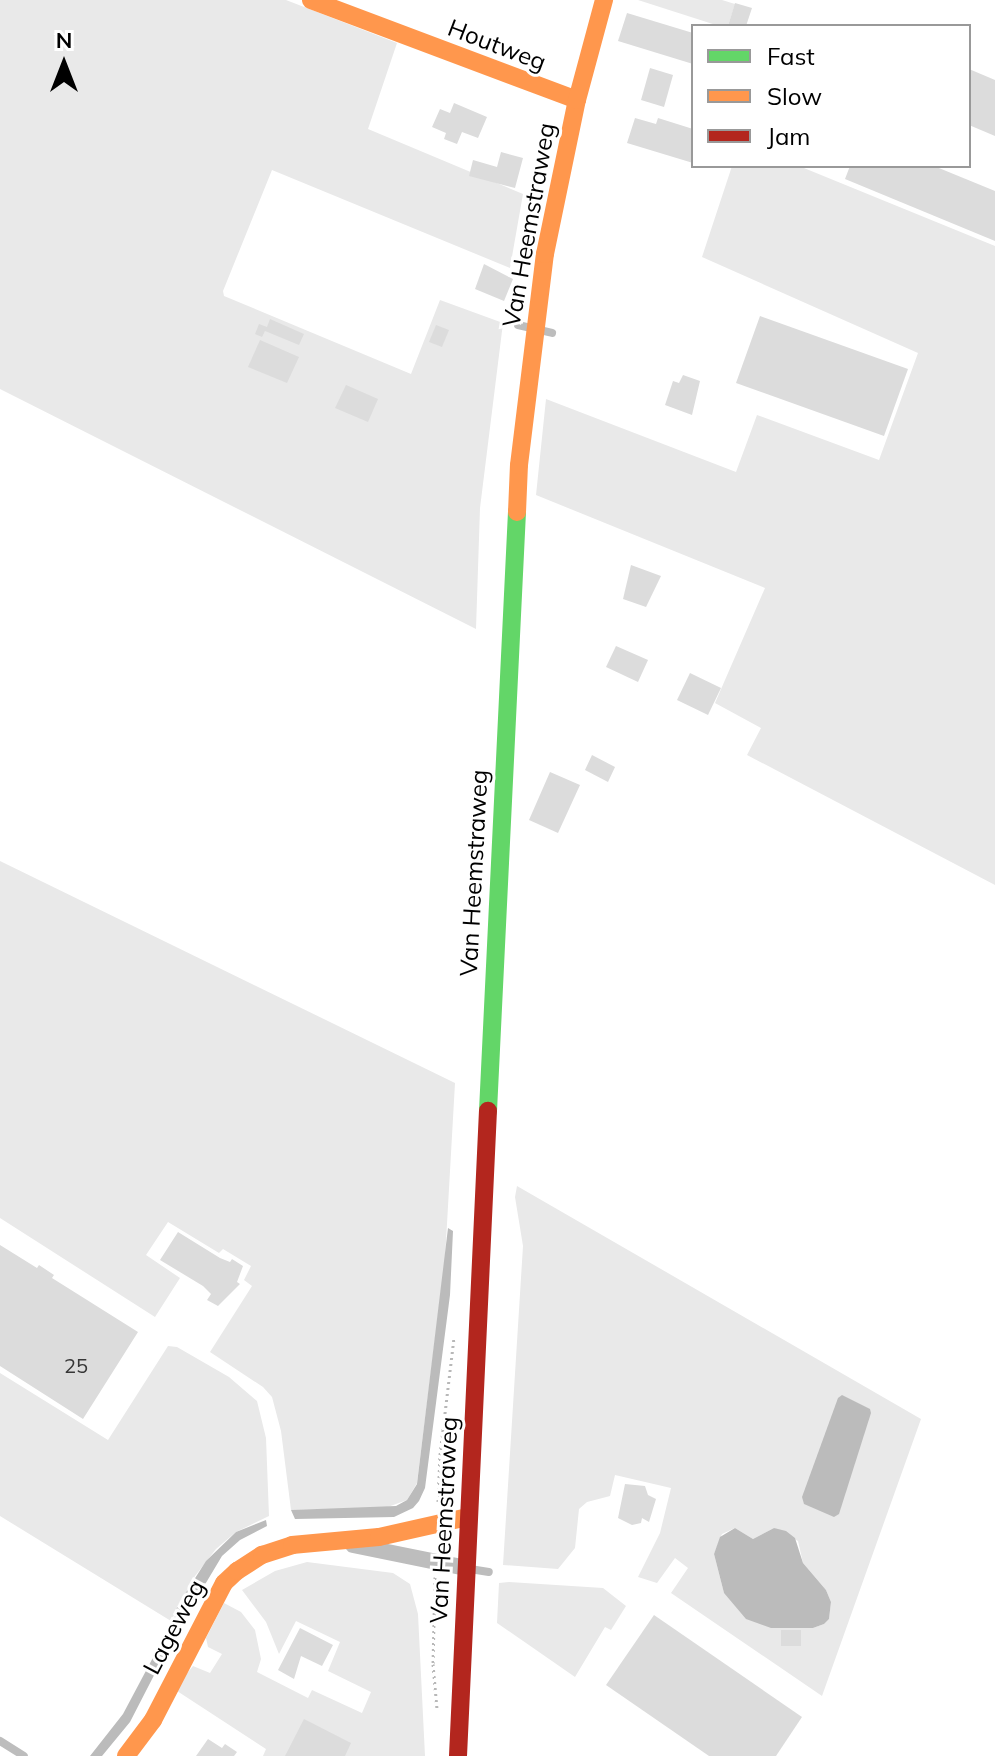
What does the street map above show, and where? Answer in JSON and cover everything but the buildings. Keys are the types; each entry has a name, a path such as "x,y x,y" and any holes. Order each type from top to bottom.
{"main road":[{"name":"Houtweg","path":"311,0 577,100"},
{"name":"Van Heemstraweg","path":"458,1756 512,570 534,329 577,100 604,0"},
{"name":"Lageweg","path":"126,1756 153,1720 224,1583 262,1555 292,1545 379,1537 468,1517"}],"street":[{"name":"Lageweg","path":"336,1541 466,1568"}],"lane":[{"path":"466,1568 489,1572"},
{"path":"0,1741 24,1756"}],"shaded area":[{"path":"0,0 286,0 397,43 368,129 523,194 510,268 272,170 223,291 224,296 411,374 440,300 503,323 480,508 476,629 0,389"},
{"path":"638,0 722,0 735,4 729,24 713,24"},
{"path":"731,168 804,168 995,246 995,885 747,755 761,728 715,703 765,588 536,495 546,399 736,472 757,415 879,460 918,353 702,257"},
{"path":"0,861 455,1083 445,1259 417,1483 407,1500 385,1508 291,1510 281,1431 272,1397 263,1387 210,1352 252,1286 244,1280 251,1266 223,1249 219,1253 168,1222 146,1255 180,1278 155,1317 0,1218"},
{"path":"517,1186 921,1419 822,1696 671,1593 688,1568 675,1558 657,1583 638,1577 660,1533 671,1488 615,1475 610,1496 587,1502 579,1509 575,1548 558,1569 503,1565 523,1246 515,1197","holes":["735,1528 753,1539 774,1528 798,1541 803,1563 826,1590 831,1602 829,1619 824,1624 813,1628 724,1593 714,1554 722,1534"]},
{"path":"448,1228 453,1231 450,1295 425,1488 419,1501 413,1508 394,1517 295,1519 291,1510 396,1506 407,1500 417,1484"},
{"path":"168,1346 177,1347 229,1377 257,1401 266,1438 269,1516 236,1532 216,1549 195,1576 171,1621 0,1516 0,1373 108,1440"},
{"path":"842,1395 870,1409 871,1413 839,1514 834,1517 804,1504 802,1497 838,1398"},
{"path":"266,1520 267,1526 240,1540 222,1556 176,1633 169,1633 178,1605 206,1561 236,1532"},
{"path":"735,1528 753,1539 774,1528 786,1531 795,1538 803,1563 826,1590 831,1602 829,1619 824,1624 813,1628 771,1628 746,1619 724,1593 714,1554 720,1537"},
{"path":"307,1562 393,1573 410,1584 418,1614 425,1756 263,1756 266,1749 174,1689 193,1666 210,1673 222,1654 208,1647 206,1638 224,1603 241,1612 255,1630 261,1659 257,1672 308,1698 312,1690 362,1713 371,1692 328,1671 340,1642 296,1621 279,1654 266,1622 242,1590 275,1571"},
{"path":"499,1583 603,1588 626,1606 611,1630 605,1627 575,1677 497,1623"},
{"path":"164,1647 166,1652 130,1722 102,1756 90,1756 123,1714 157,1650"}],"traffic: fast":[{"path":"488,1111 517,512"}],"traffic: slow":[{"path":"311,0 577,100"},
{"path":"517,512 519,465 545,254 577,100 604,0"},
{"path":"126,1756 153,1720 224,1583 237,1571 262,1555 292,1545 379,1537 468,1517"}],"traffic: jam":[{"path":"458,1756 488,1111"}]}
